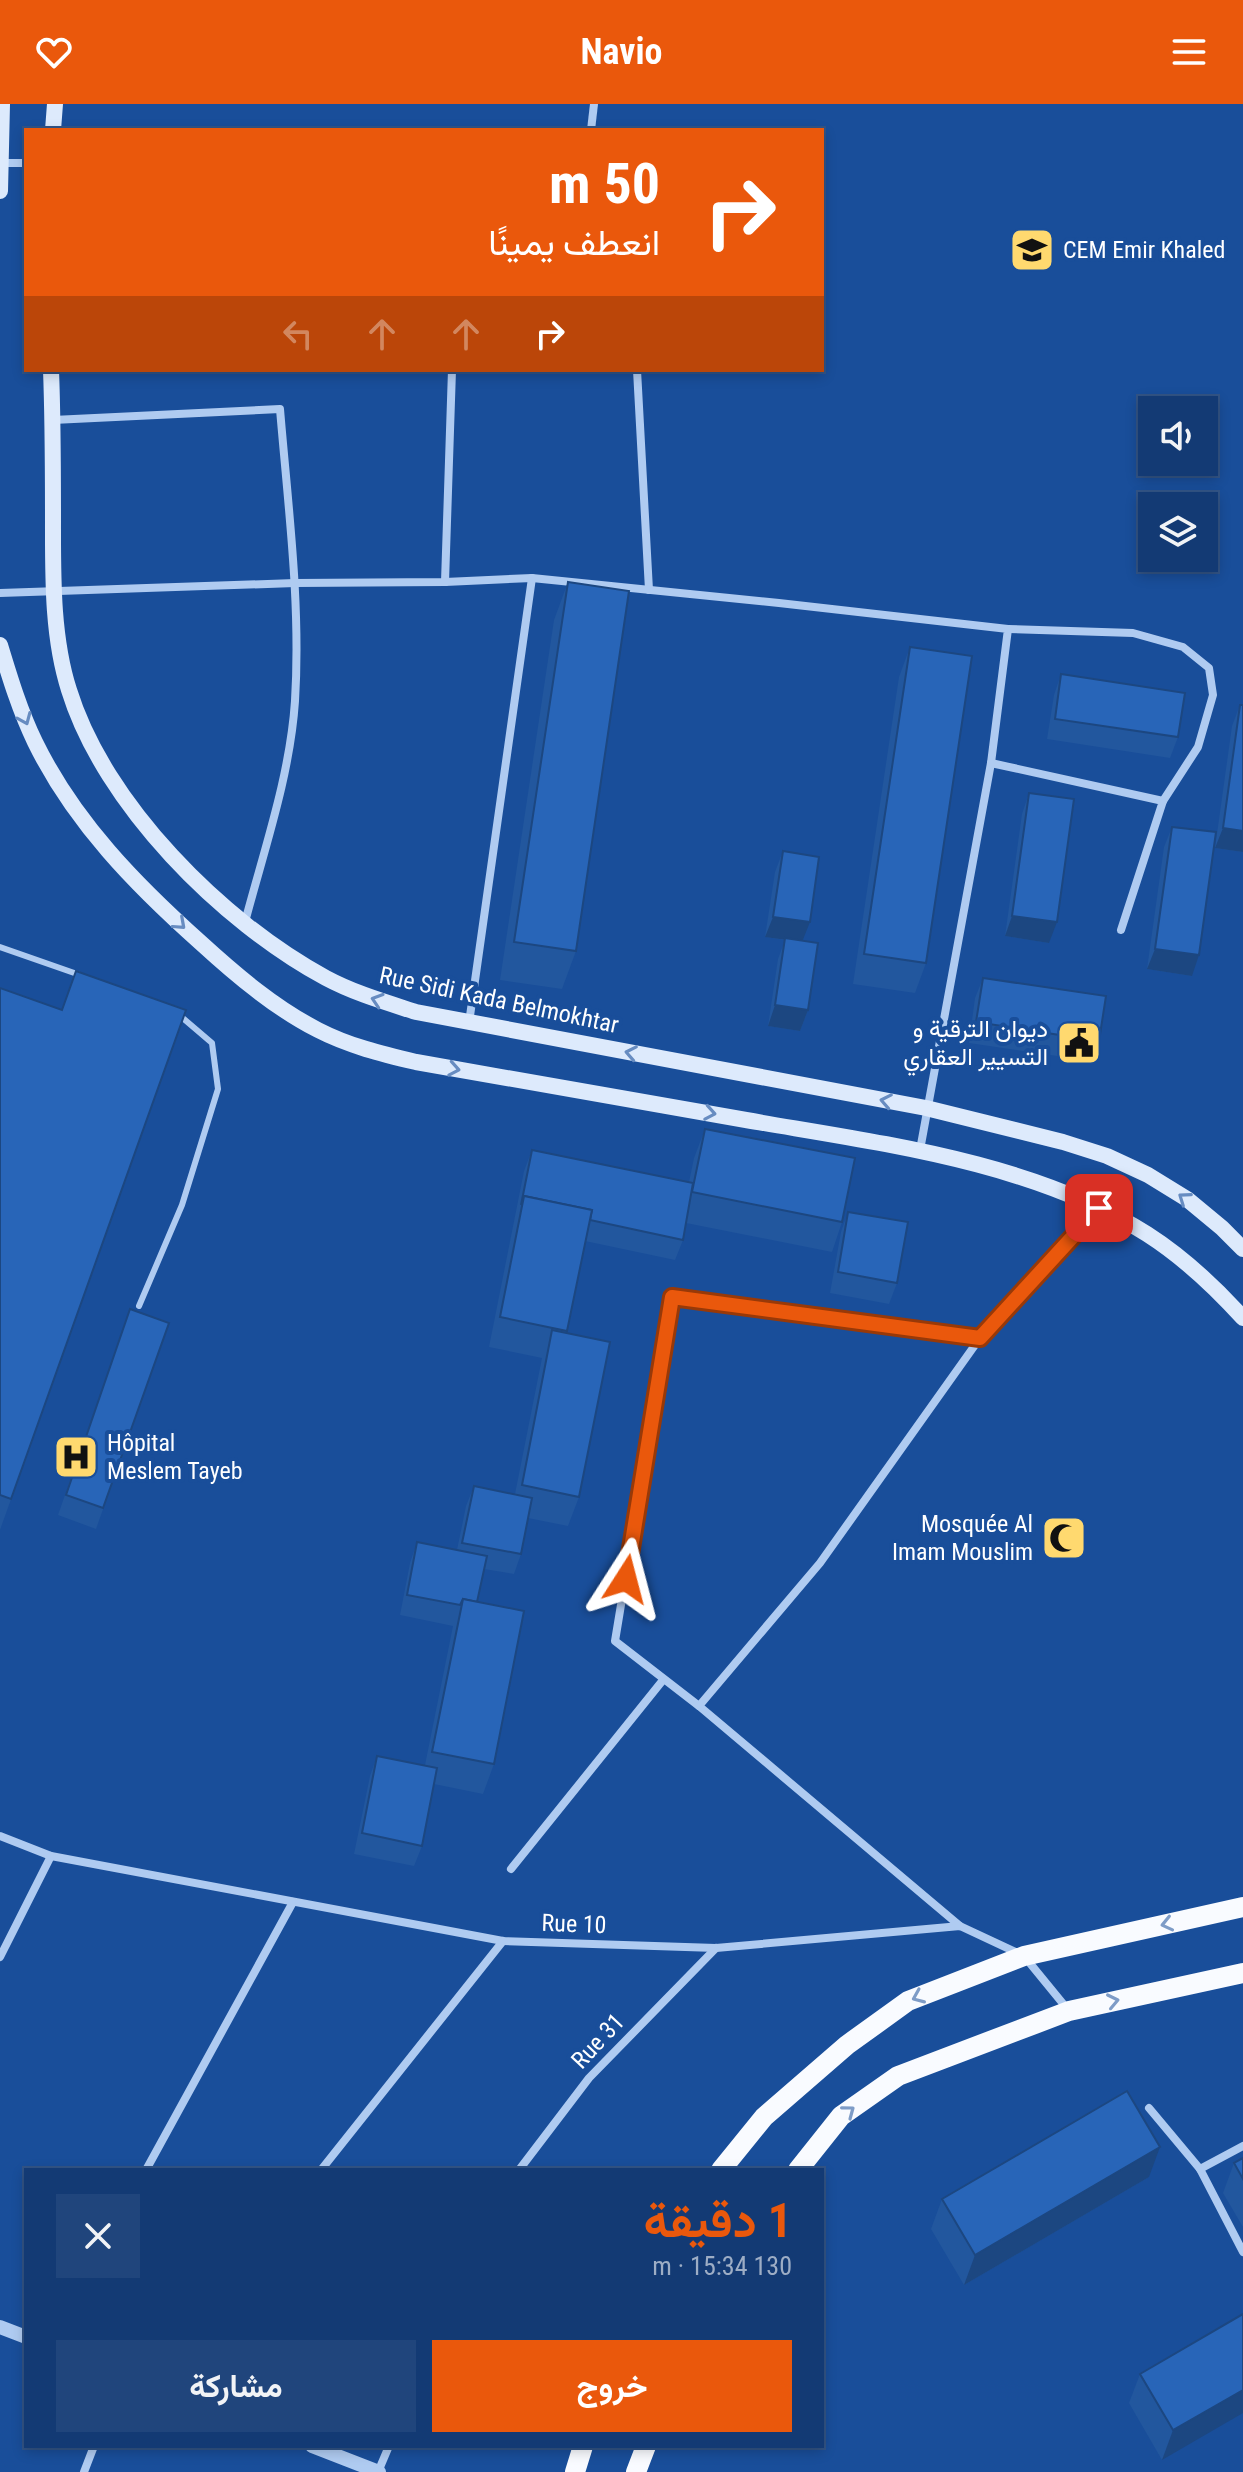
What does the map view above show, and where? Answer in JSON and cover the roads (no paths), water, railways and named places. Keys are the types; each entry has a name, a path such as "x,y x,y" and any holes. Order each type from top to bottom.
{"main road":[{"path":"0,191 2,104"},
{"path":"53,128 55,104"},
{"name":"Rue Sidi Kada Belmokhtar","path":"51,372 53,592 68,689 108,775 174,860 245,922 296,961 366,996 416,1012 926,1108 1063,1142 1107,1156 1148,1175 1187,1199 1243,1249"},
{"path":"0,645 20,709 36,744 55,779 103,846 157,904 220,961 273,1002 318,1030 365,1050 416,1062 920,1150 1016,1177 1099,1208 1147,1234 1188,1264 1243,1318"},
{"path":"723,2168 764,2117 847,2045 908,2001 1024,1956 1243,1907"},
{"path":"800,2168 841,2116 898,2076 1069,2011 1243,1973"},
{"path":"575,2472 582,2448"},
{"path":"636,2472 645,2448"}],"street":[{"path":"591,128 594,104"},
{"path":"0,163 24,163"},
{"path":"445,582 452,372"},
{"path":"637,372 649,590"},
{"path":"53,420 280,409 295,583 295,702 285,768 245,922"},
{"path":"469,1023 532,578"},
{"path":"0,593 532,578 1008,629 1133,633 1183,647 1209,668 1213,695 1198,747 1163,801 1121,930"},
{"path":"920,1150 991,763 1008,629"},
{"path":"991,763 1163,801"},
{"path":"699,1706 820,1563 980,1338 1099,1208"},
{"path":"980,1338 672,1297 615,1641 699,1706 960,1926 1024,1956 1069,2011"},
{"path":"511,1869 663,1680"},
{"name":"Rue 10","path":"0,1836 51,1856 503,1941 716,1948 960,1926"},
{"path":"0,1957 51,1856"},
{"path":"147,2168 293,1902"},
{"path":"323,2168 503,1941"},
{"name":"Rue 31","path":"521,2168 589,2078 716,1948"},
{"path":"1149,2108 1200,2169 1243,2252"},
{"path":"1200,2169 1243,2146"},
{"path":"0,2327 24,2336"},
{"path":"84,2472 93,2448"},
{"path":"317,2448 379,2472 388,2448"}],"lane":[{"path":"0,947 84,976"},
{"path":"139,1306 182,1205 218,1089 212,1043 168,1006"}],"place":[{"name":"CEM Emir Khaled","path":"1032,250"},
{"name":"ديوان الترقية و التسيير العقاري","path":"1079,1043"},
{"name":"Hôpital Meslem Tayeb","path":"76,1457"},
{"name":"Mosquée Al Imam Mouslim","path":"1064,1538"}]}
